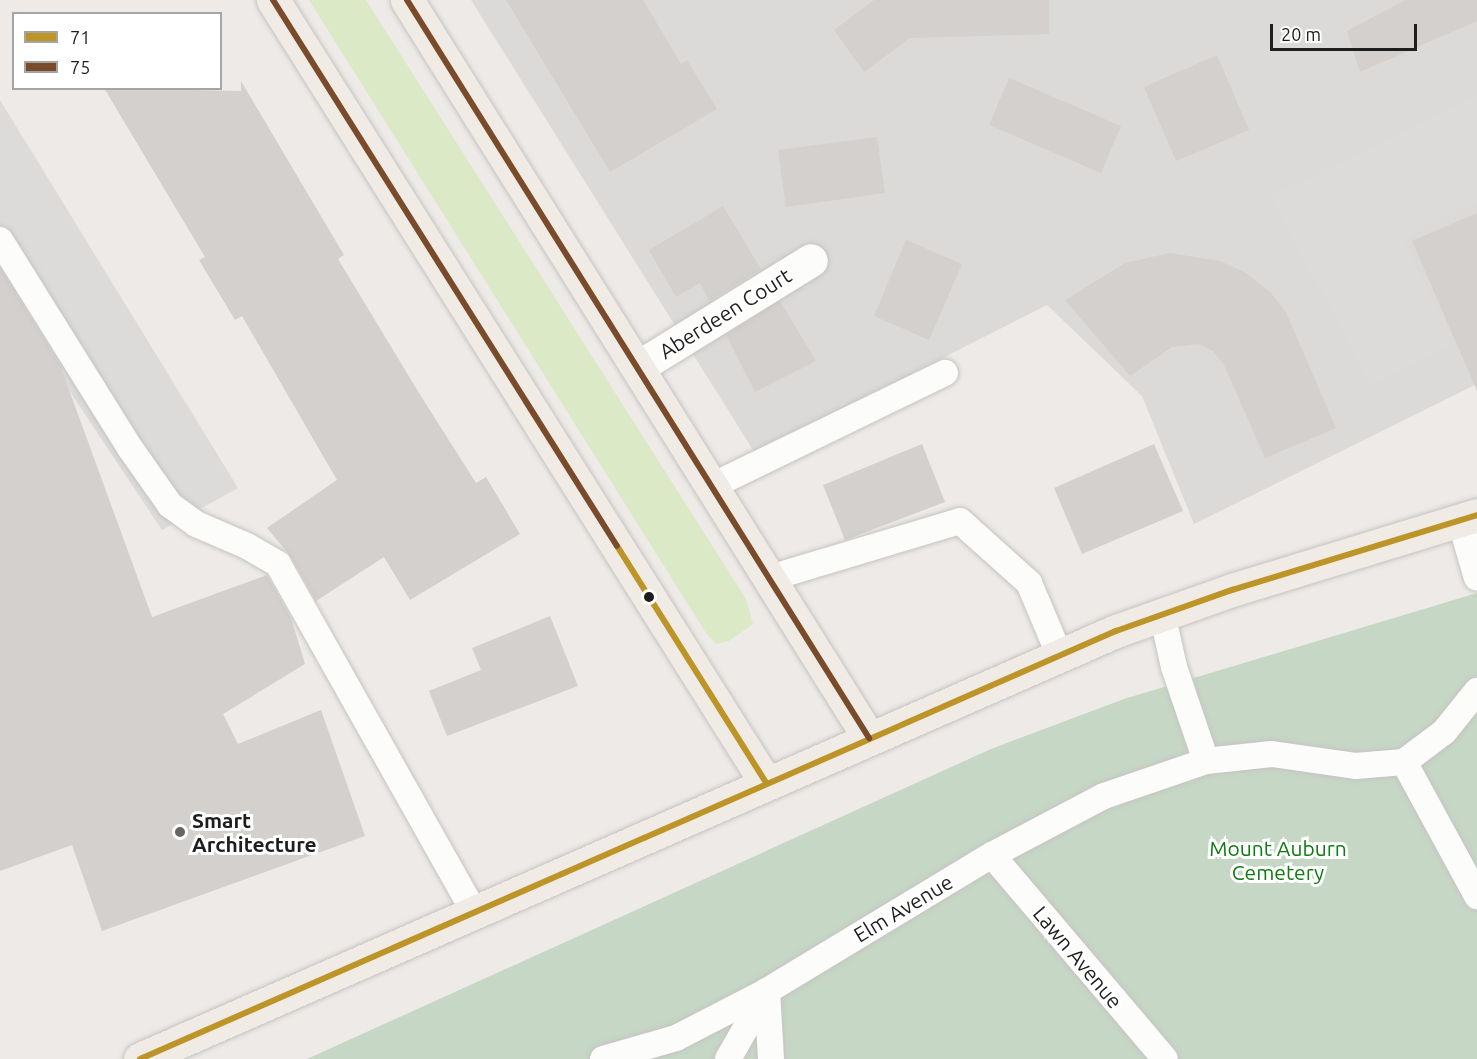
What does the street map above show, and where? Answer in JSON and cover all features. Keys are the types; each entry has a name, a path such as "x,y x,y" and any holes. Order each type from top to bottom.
{"main road":[{"path":"273,0 766,783"},
{"path":"407,0 869,738"},
{"path":"140,1059 1059,654 1162,613 1468,517"}],"street":[{"name":"Aberdeen Court","path":"638,367 811,260"}],"lane":[{"path":"0,240 130,448 170,505 196,524 247,546 278,564 474,912"},
{"path":"712,486 945,373"},
{"path":"1468,517 1477,578"},
{"path":"770,578 960,521 1029,583 1059,654"},
{"path":"1162,613 1174,667 1206,761"},
{"path":"1477,691 1444,732 1404,762 1477,896"},
{"name":"Elm Avenue","path":"603,1059 676,1038 767,991 992,855 1104,796 1206,761 1272,754 1355,766 1404,762"},
{"name":"Lawn Avenue","path":"992,855 1165,1059"},
{"path":"728,1059 767,991"},
{"path":"767,991 771,1059"}],"shaded area":[{"path":"471,0 1477,0 1477,384 1194,524 1142,396 1047,305 755,453"},
{"path":"1477,96 1477,201 1401,239 1455,342 1372,386 1271,196"},
{"path":"0,100 238,488 162,530 0,287"}],"green space":[{"path":"309,0 366,0 746,599 753,624 729,641 716,644 706,633"},
{"name":"Mount Auburn Cemetery","path":"1477,593 1477,1059 307,1059 991,749 1124,699"}],"building":[{"path":"506,0 643,0 681,64 687,60 717,109 610,172"},
{"path":"874,0 1049,0 1049,34 910,38 864,72 834,30"},
{"path":"1405,0 1477,0 1477,21 1360,72 1347,31"},
{"path":"1217,55 1249,130 1176,161 1144,87"},
{"path":"1009,78 1121,126 1101,173 989,125"},
{"path":"241,81 344,255 338,259 419,393 476,483 486,477 520,534 410,600 384,557 316,601 291,557 267,528 337,480 242,316 235,320 199,260 205,257 105,90 241,91"},
{"path":"877,137 885,193 786,207 778,150"},
{"path":"723,206 761,269 709,301 700,283 676,297 649,250"},
{"path":"1477,213 1477,391 1412,241"},
{"path":"906,240 962,264 929,340 874,316"},
{"path":"1170,253 1220,261 1246,273 1271,293 1286,312 1336,428 1265,458 1224,365 1213,351 1198,344 1172,347 1130,376 1065,300 1125,263"},
{"path":"0,268 60,365 152,617 267,575 291,618 305,664 223,714 238,744 321,710 365,836 102,931 72,845 0,871"},
{"path":"780,301 816,361 755,392 726,335"},
{"path":"922,444 945,502 845,540 823,485"},
{"path":"1154,444 1183,511 1082,554 1054,488"},
{"path":"550,616 578,686 447,736 429,691 481,670 472,648"}],"transit line":[{"name":"75","path":"273,0 617,546"},
{"name":"75","path":"407,0 869,738"},
{"name":"71","path":"140,1059 1116,631 1232,590 1477,515"},
{"name":"71","path":"617,546 766,783"}],"place":[{"name":"Smart Architecture","path":"180,832"}]}
